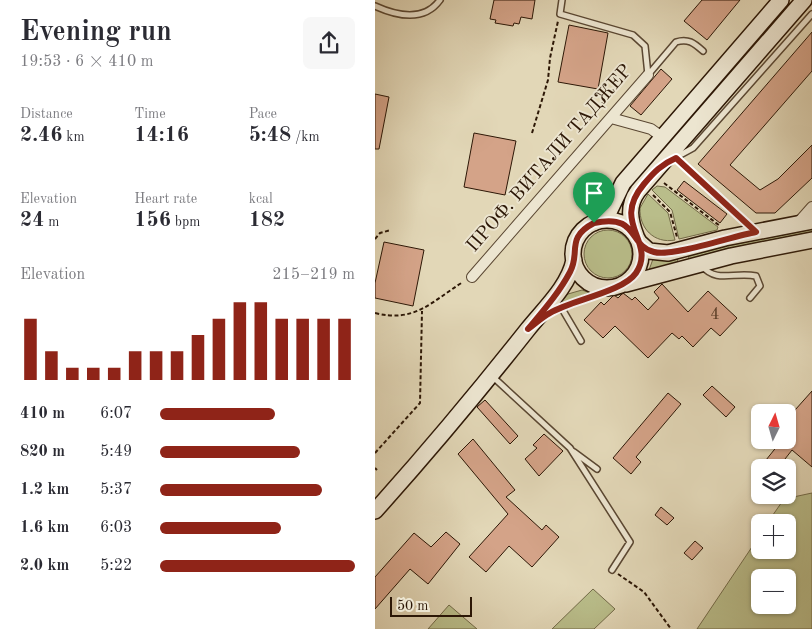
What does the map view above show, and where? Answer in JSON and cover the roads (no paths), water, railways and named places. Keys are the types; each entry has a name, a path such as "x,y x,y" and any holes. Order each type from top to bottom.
{"main road":[{"path":"375,511 492,376 545,309 570,272 578,236 609,212 623,183 781,0"},
{"path":"609,287 638,270 642,256 630,214 632,201 658,168 804,0"},
{"path":"594,223 615,222 628,227 649,251 668,253 812,221"},
{"path":"545,309 573,288 587,285 609,287 701,264 812,240"},
{"path":"574,260 580,275 609,287"}],"street":[{"name":"ПРОФ. ВИТАЛИ ТАДЖЕР","path":"472,277 649,74"},
{"path":"611,118 651,129 662,137"},
{"path":"797,224 812,207"}],"lane":[{"path":"375,6 404,16 419,15 434,8 440,0"},
{"name":"ПРОФ. ВИТАЛИ ТАДЖЕР","path":"562,0 560,14 633,35 645,46 649,74"},
{"path":"658,168 693,148 812,14"},
{"path":"649,74 675,42 682,39 691,41 703,51"},
{"path":"676,158 756,232"},
{"path":"701,264 709,274 716,276 747,274 756,276 760,286 750,298"},
{"path":"528,329 549,313 609,287"},
{"path":"561,308 581,341"},
{"path":"492,376 570,448 597,469"},
{"path":"570,448 630,542 612,570"}]}
